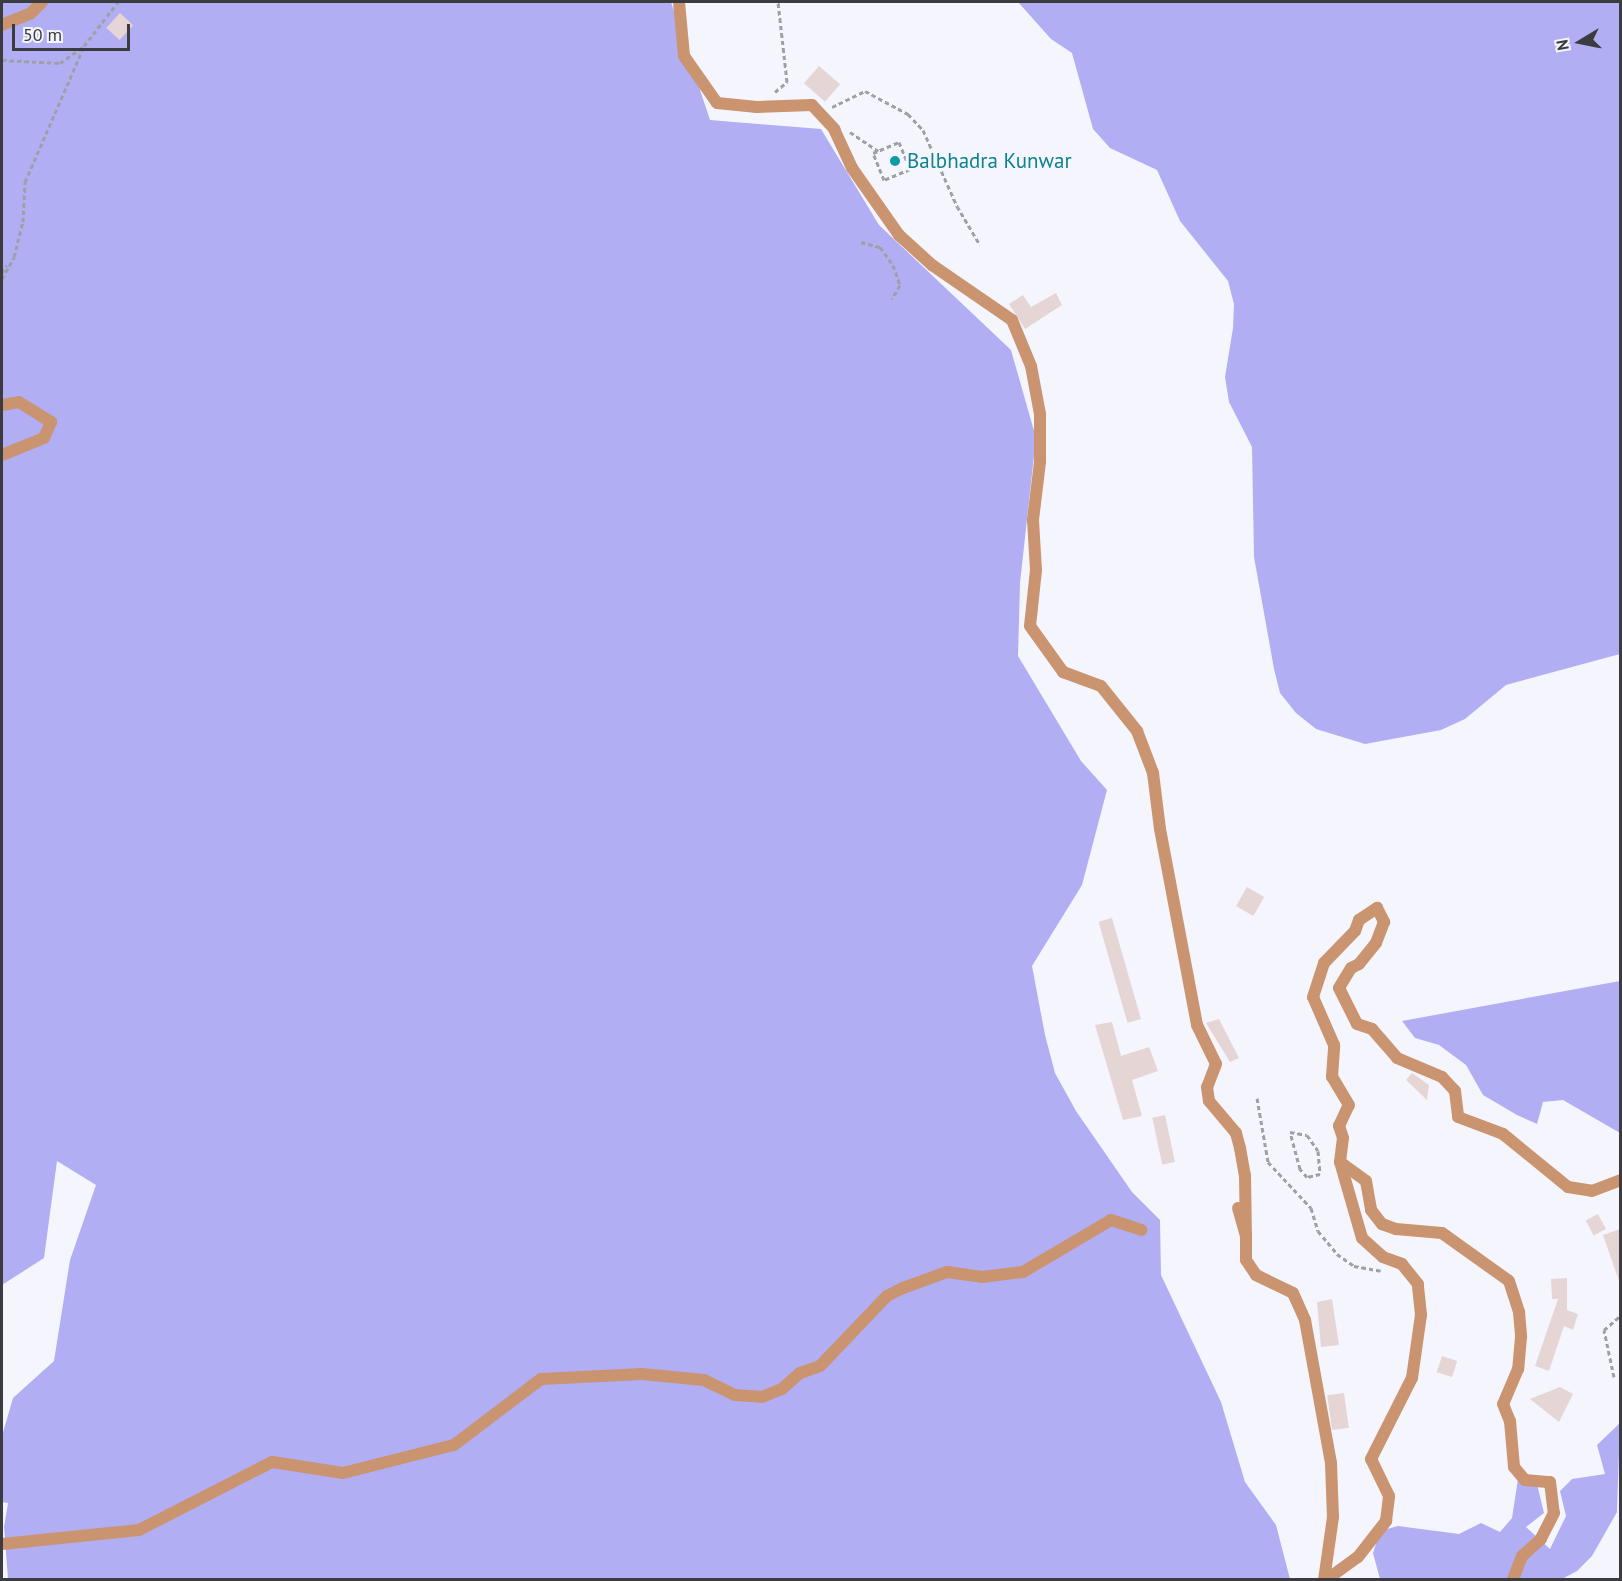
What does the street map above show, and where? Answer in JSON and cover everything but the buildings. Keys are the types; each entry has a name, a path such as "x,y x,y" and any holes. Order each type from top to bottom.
{"street":[{"path":"2,25 31,14 42,2"},
{"path":"679,2 684,56 717,103 757,107 812,105 834,129 852,168 899,235 932,265 1012,320 1031,366 1040,414 1040,462 1033,520 1036,570 1030,626 1063,672 1101,686 1137,731 1153,773 1160,829 1197,1025 1216,1064 1207,1087 1209,1101 1236,1134 1245,1174 1246,1260 1256,1275 1293,1293 1305,1320 1331,1463 1333,1517 1325,1580"},
{"path":"2,405 19,402 51,422 44,438 2,455"},
{"path":"1325,1580 1358,1557 1386,1521 1389,1496 1371,1459 1412,1378 1421,1315 1418,1284 1402,1264 1383,1257 1362,1238 1340,1162 1343,1138 1339,1126 1349,1105 1332,1077 1334,1045 1313,997 1324,963 1355,931 1359,920 1377,908 1384,922 1376,943 1359,964 1351,968 1339,988 1357,1024 1372,1029 1397,1058 1442,1077 1455,1091 1458,1117 1503,1134 1568,1187 1592,1191 1620,1180"},
{"path":"1340,1162 1366,1181 1371,1210 1382,1224 1396,1229 1442,1233 1509,1281 1520,1312 1521,1337 1518,1369 1503,1404 1510,1421 1514,1467 1525,1480 1550,1482 1554,1513 1540,1539 1522,1556 1513,1580"},
{"path":"1238,1208 1246,1236"},
{"path":"2,1544 139,1530 272,1462 343,1473 454,1445 541,1379 642,1374 704,1380 735,1395 762,1398 782,1389 800,1373 820,1366 887,1296 903,1288 947,1272 982,1277 1023,1272 1111,1220 1141,1230"}],"path":[{"path":"2,279 14,257 22,222 25,182 84,46 118,2"},
{"path":"757,107 787,82 778,2"},
{"path":"2,60 60,63 84,46"},
{"path":"821,115 843,99 865,91 908,114 923,130 957,206 980,245"},
{"path":"834,129 841,127 878,151"},
{"path":"899,142 910,169 884,180 873,153 878,151 899,142"},
{"path":"861,242 880,247 893,265 900,285 892,299"},
{"path":"2,273 14,257"},
{"path":"1257,1098 1268,1162 1311,1208 1318,1231 1337,1254 1354,1266 1378,1273 1402,1264"},
{"path":"1290,1132 1307,1135 1318,1151 1320,1174 1307,1177 1294,1157 1290,1132"},
{"path":"1614,1377 1604,1330 1620,1316"}],"shaded area":[{"path":"2,2 671,2 710,120 821,129 879,225 1011,350 1036,438 1020,583 1018,656 1081,761 1107,790 1082,885 1032,966 1045,1035 1055,1073 1076,1111 1132,1192 1160,1220 1161,1275 1221,1402 1245,1482 1276,1525 1290,1579 8,1579 4,1527 8,1503 2,1502 2,1436 13,1398 54,1361 70,1260 96,1185 57,1161 44,1258 2,1285"},
{"path":"1018,2 1620,2 1620,654 1506,685 1465,719 1441,730 1365,744 1316,729 1296,713 1280,693 1274,669 1254,557 1252,447 1229,402 1225,377 1233,328 1234,304 1228,281 1180,221 1157,170 1110,148 1093,129 1072,53 1051,39"},
{"path":"1620,981 1620,1133 1563,1100 1543,1102 1537,1124 1517,1115 1483,1095 1466,1065 1439,1045 1415,1038 1402,1021"},
{"path":"1620,1423 1617,1512 1592,1556 1577,1571 1562,1579 1380,1579 1373,1553 1380,1531 1398,1526 1459,1534 1481,1523 1500,1532 1512,1518 1518,1479 1536,1480 1544,1513 1526,1527 1550,1549 1566,1516 1560,1491 1572,1479 1605,1474 1597,1445"}],"place":[{"name":"Balbhadra Kunwar","path":"895,161"}]}
